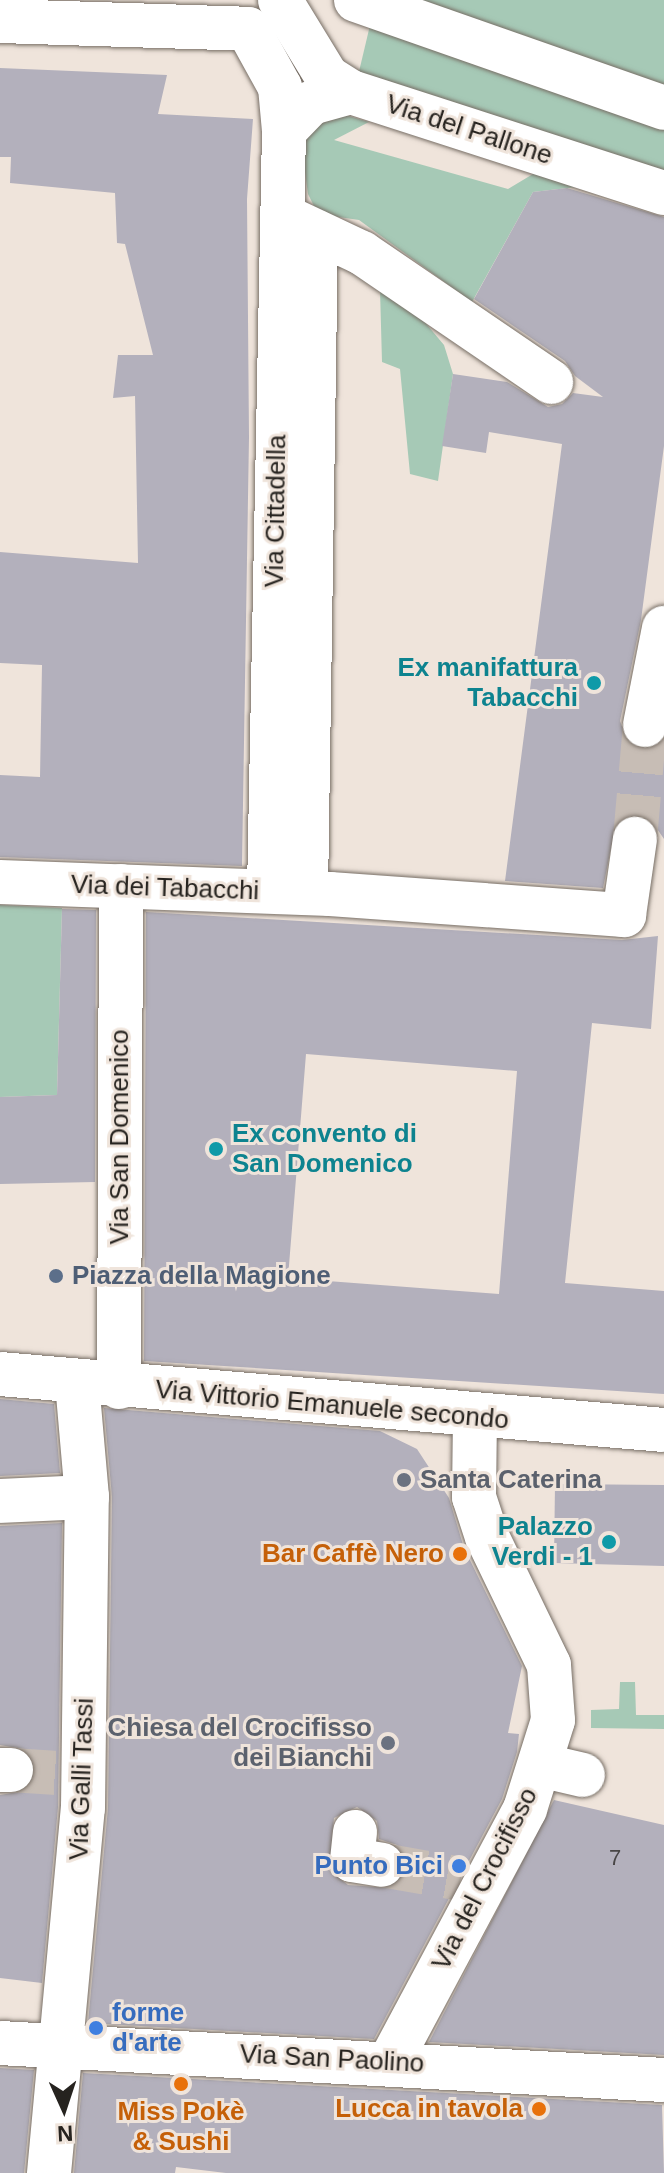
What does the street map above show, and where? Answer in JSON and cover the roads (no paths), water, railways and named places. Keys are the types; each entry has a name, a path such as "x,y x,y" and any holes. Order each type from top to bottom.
{"street":[{"path":"356,0 664,108"},
{"path":"0,21 248,29 269,25 285,6 327,77 351,92"},
{"path":"248,29 280,87 298,223 302,892"},
{"name":"Via del Pallone","path":"284,131 311,103 351,92 664,193"},
{"path":"298,223 362,253 551,382"},
{"path":"655,699 664,628"},
{"name":"Via dei Tabacchi","path":"0,882 302,892 624,915 635,839"},
{"name":"Via San Domenico","path":"98,1385 121,886"},
{"name":"Via Vittorio Emanuele secondo","path":"0,1374 475,1417 664,1430"},
{"name":"Via Galli Tassi","path":"49,2173 62,2043 78,1775 87,1497 98,1385"},
{"name":"Via del Crocifisso","path":"390,2062 474,1881 535,1779 554,1709 561,1655 479,1517 472,1477 475,1417"},
{"path":"0,1501 87,1497"},
{"path":"535,1779 583,1775"},
{"name":"Via San Paolino","path":"0,2043 62,2043 664,2080"}],"tunnel":[{"path":"635,839 645,725"},
{"path":"11,1770 73,1774"},
{"path":"382,1865 461,1879"}],"place":[{"name":"Ex manifattura Tabacchi","path":"594,683"},
{"name":"Ex convento di San Domenico","path":"216,1149"},
{"name":"Piazza della Magione","path":"56,1276"},
{"name":"Santa Caterina","path":"404,1480"},
{"name":"Palazzo Verdi - 1","path":"609,1542"},
{"name":"Bar Caffè Nero","path":"460,1554"},
{"name":"Chiesa del Crocifisso dei Bianchi","path":"388,1743"},
{"name":"Punto Bici","path":"459,1866"},
{"name":"forme d'arte","path":"96,2028"},
{"name":"Miss Pokè & Sushi","path":"181,2084"},
{"name":"Lucca in tavola","path":"539,2109"}]}
